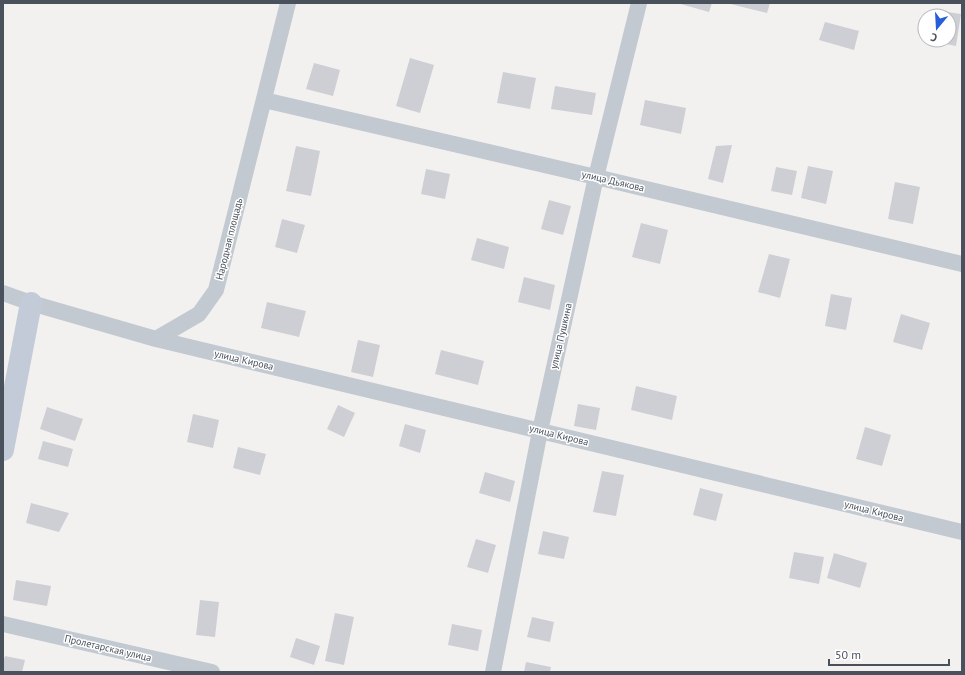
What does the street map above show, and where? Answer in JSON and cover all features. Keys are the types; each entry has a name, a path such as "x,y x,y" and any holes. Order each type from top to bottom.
{"street":[{"name":"Народная площадь","path":"156,339 199,314 216,290 288,3"},
{"name":"улица Пушкина","path":"493,672 540,430 596,177 639,3"},
{"name":"улица Дьякова","path":"264,100 962,264"},
{"path":"3,293 31,303 156,339"},
{"path":"3,450 31,303"},
{"name":"улица Кирова","path":"156,339 962,532"},
{"name":"Пролетарская улица","path":"3,624 212,672"}],"building":[{"path":"677,3 712,3 709,12"},
{"path":"726,3 770,3 767,13"},
{"path":"957,13 961,14 957,40"},
{"path":"825,22 859,31 854,50 819,40"},
{"path":"410,58 434,65 420,113 396,106"},
{"path":"314,63 340,70 333,96 306,89"},
{"path":"503,72 536,78 530,109 497,103"},
{"path":"555,86 596,93 592,115 551,109"},
{"path":"645,100 686,108 681,134 640,125"},
{"path":"732,145 723,183 708,179 716,146"},
{"path":"296,146 320,151 311,196 286,191"},
{"path":"808,166 833,171 826,204 801,198"},
{"path":"776,167 797,171 792,195 771,191"},
{"path":"426,169 450,174 445,199 421,194"},
{"path":"895,182 920,187 913,224 888,219"},
{"path":"549,200 571,206 563,235 541,229"},
{"path":"282,219 305,225 297,253 275,247"},
{"path":"641,223 668,230 660,264 632,257"},
{"path":"477,238 509,247 504,269 471,260"},
{"path":"769,254 790,259 780,298 758,292"},
{"path":"524,277 555,285 550,310 518,302"},
{"path":"831,294 852,298 846,330 825,326"},
{"path":"267,302 306,311 299,337 261,328"},
{"path":"901,314 930,323 922,350 893,342"},
{"path":"358,340 380,345 373,377 351,372"},
{"path":"441,350 484,361 478,385 435,374"},
{"path":"636,386 677,396 672,420 631,410"},
{"path":"578,404 600,408 596,430 574,426"},
{"path":"338,405 355,413 344,437 327,429"},
{"path":"47,407 83,419 75,441 40,429"},
{"path":"193,414 219,420 213,448 187,442"},
{"path":"405,424 426,430 420,453 399,446"},
{"path":"865,427 891,435 882,466 856,459"},
{"path":"43,441 73,449 68,467 38,459"},
{"path":"238,447 266,454 260,475 233,468"},
{"path":"602,471 624,475 616,516 593,512"},
{"path":"485,472 515,481 510,502 479,493"},
{"path":"700,488 723,494 716,521 693,515"},
{"path":"31,503 69,513 59,532 26,523"},
{"path":"543,531 569,537 564,559 538,554"},
{"path":"476,539 496,545 488,573 467,567"},
{"path":"794,552 824,557 819,584 789,578"},
{"path":"834,553 867,563 860,588 827,578"},
{"path":"16,580 51,586 47,606 13,600"},
{"path":"200,600 219,602 215,637 196,635"},
{"path":"335,613 354,617 344,665 325,661"},
{"path":"532,617 554,622 550,642 527,637"},
{"path":"452,624 482,630 478,651 448,645"},
{"path":"296,638 320,646 314,665 290,657"},
{"path":"5,656 25,660 22,672 3,672"},
{"path":"526,662 551,667 550,672 524,672"}]}
